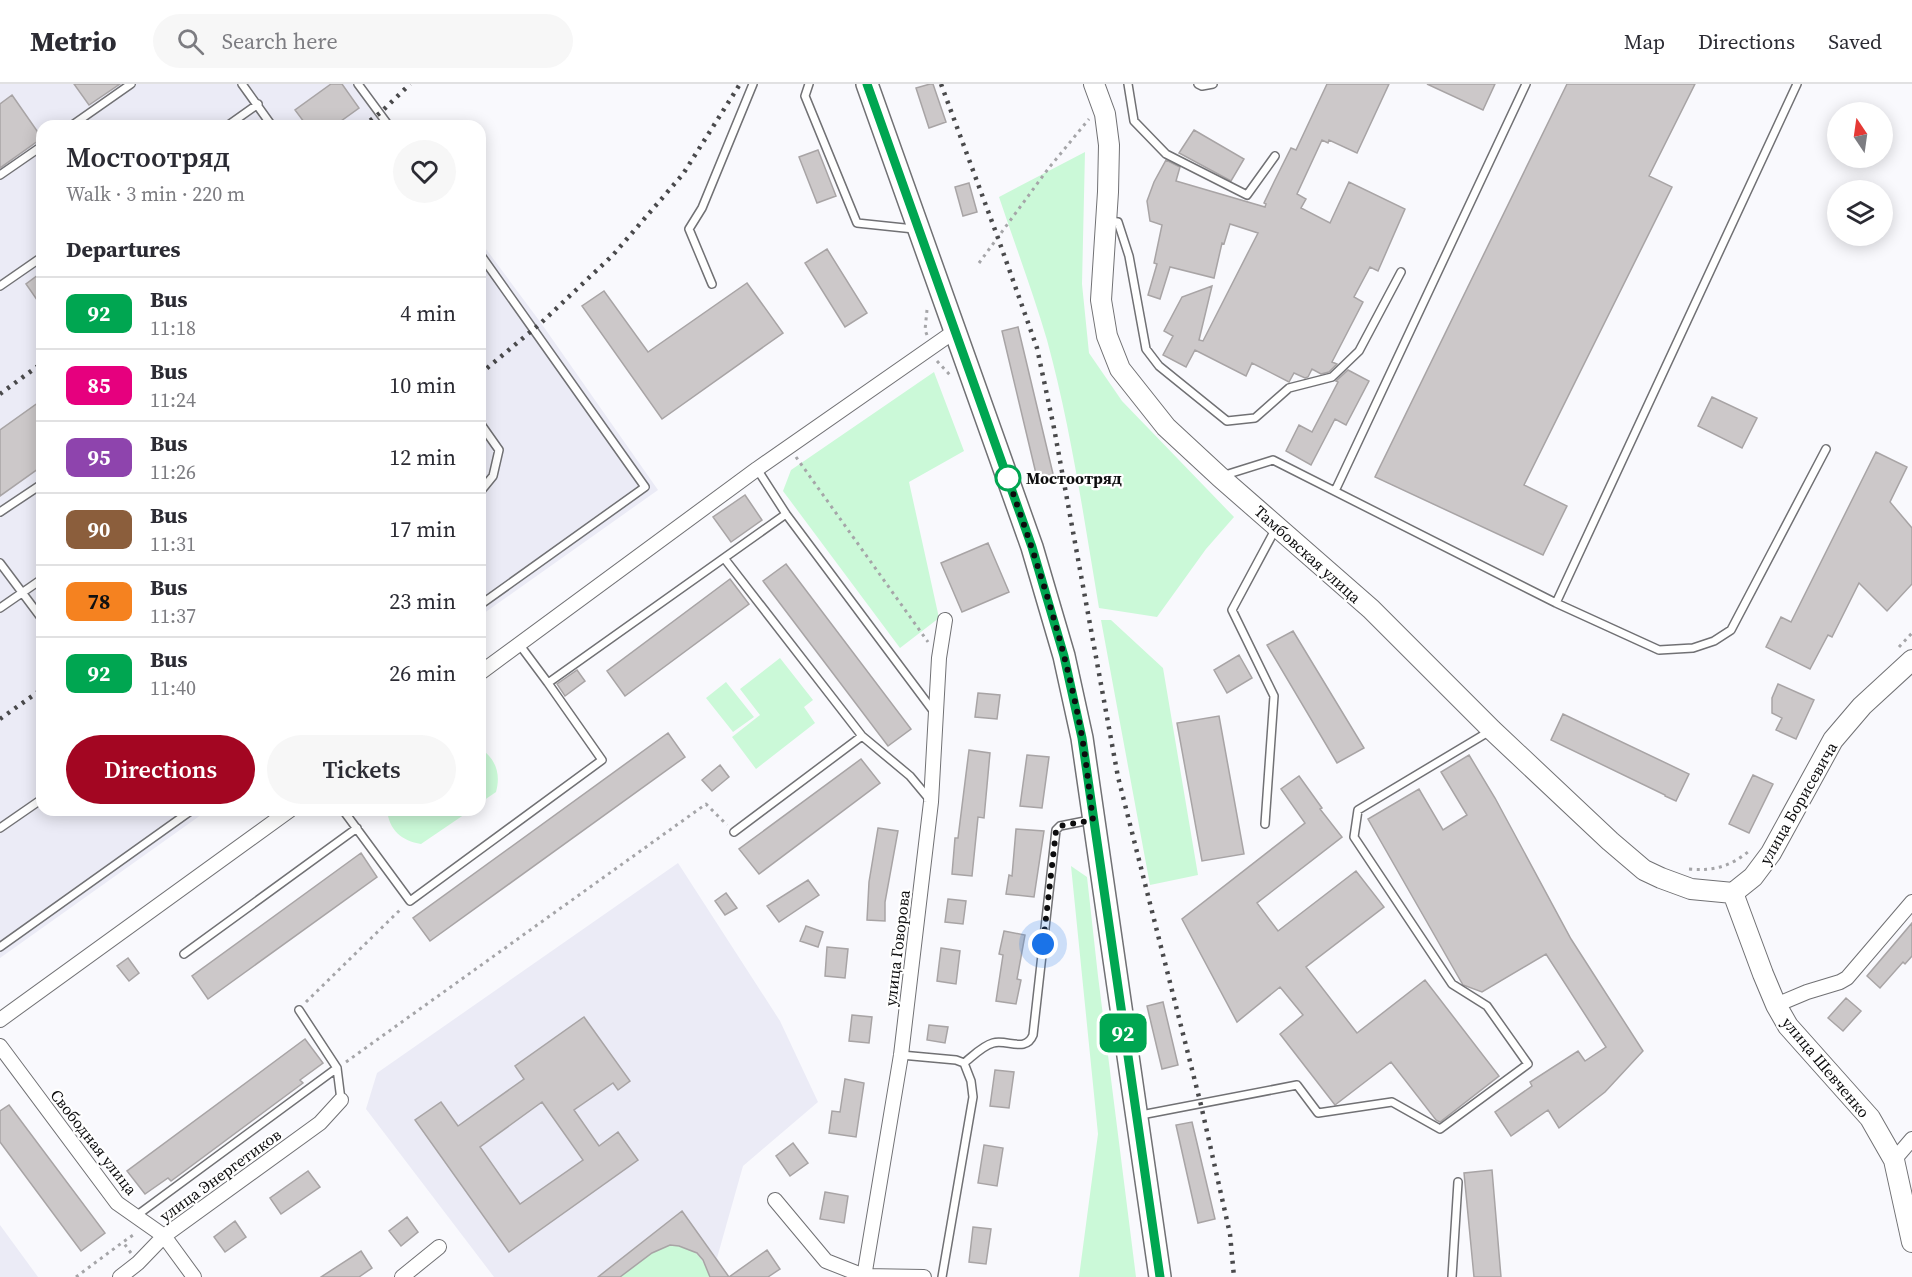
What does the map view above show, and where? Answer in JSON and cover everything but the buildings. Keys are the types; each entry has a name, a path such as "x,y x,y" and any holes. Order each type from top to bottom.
{"main road":[{"path":"867,84 1032,547 1064,656 1082,738 1160,1277"}],"street":[{"name":"Тамбовская улица","path":"1094,84 1105,114 1109,145 1101,300 1107,336 1120,369 1166,427 1371,609 1492,730 1610,841 1644,870 1691,889 1733,893"},
{"path":"486,669 757,470 955,332"},
{"name":"улица Говорова","path":"864,1277 901,1055 932,802 939,658 945,620"},
{"name":"улица Борисевича","path":"1733,893 1753,877 1771,853 1833,740 1904,655"},
{"path":"0,1020 282,816"},
{"name":"улица Шевченко","path":"1733,893 1776,1005 1788,1026 1870,1118 1894,1160 1912,1242"},
{"path":"1776,1005 1847,978 1912,902"},
{"name":"Свободная улица","path":"0,1046 117,1203 164,1236 194,1277"},
{"name":"улица Энергетиков","path":"120,1277 138,1263 164,1236 320,1123 341,1100"},
{"path":"1894,1160 1912,1139"},
{"path":"775,1200 826,1261 864,1277 924,1277"},
{"path":"402,1277 439,1247"}],"lane":[{"path":"80,120 131,84"},
{"path":"242,84 268,120"},
{"path":"358,84 385,120"},
{"path":"712,284 689,229 702,208 753,84"},
{"path":"809,84 805,96 857,223 920,230"},
{"path":"1128,84 1134,121 1166,154 1247,195 1275,156"},
{"path":"1198,84 1213,84"},
{"path":"1335,491 1526,84"},
{"path":"1556,603 1797,84"},
{"path":"235,120 258,104"},
{"path":"0,175 36,150"},
{"path":"1106,221 1118,222 1129,256 1146,349 1159,366 1227,421 1255,418 1289,388 1332,377 1359,351 1401,272"},
{"path":"0,286 36,261"},
{"path":"486,262 645,487 486,601"},
{"path":"486,432 499,450 493,476 486,485"},
{"path":"1220,477 1273,460 1556,603 1659,650 1693,648 1714,641 1731,630 1826,449"},
{"path":"757,470 786,514 936,715"},
{"path":"0,512 36,488"},
{"path":"548,683 786,514"},
{"path":"1265,824 1274,696 1232,610 1277,525"},
{"path":"724,558 862,736 910,776 932,802"},
{"path":"0,562 36,611"},
{"path":"0,608 36,583"},
{"path":"348,816 410,901 602,760 519,644"},
{"path":"1135,1116 1297,1085 1318,1113 1392,1102 1440,1129 1528,1064 1487,1006 1452,984 1354,837 1358,810 1492,730"},
{"path":"734,832 862,736"},
{"path":"0,828 36,803"},
{"path":"0,947 184,816"},
{"path":"964,1063 991,1043 1025,1045 1030,1042 1033,1035 1056,831 1060,826 1093,820"},
{"path":"184,954 357,828"},
{"path":"298,1010 337,1068 341,1100"},
{"path":"901,1055 956,1060 964,1063 971,1081 973,1097 942,1277"},
{"path":"136,1216 337,1068"},
{"path":"1452,1277 1458,1182"}],"path":[{"path":"979,263 1048,169 1091,117"},
{"path":"796,458 939,658"},
{"path":"1904,655 1912,633"},
{"path":"337,1068 706,804 734,832"},
{"path":"1681,866 1690,870 1719,869 1739,860 1757,845"},
{"path":"298,1010 410,901"},
{"path":"76,1277 123,1242"}],"shaded area":[{"path":"0,84 364,84 391,120 36,120 36,816 200,816 0,958"},
{"path":"486,249 541,323 658,490 486,612"},
{"path":"678,863 780,1021 818,1102 743,1166 717,1258 729,1277 494,1277 366,1109 377,1073"},
{"path":"0,1225 38,1277 0,1277"}],"green space":[{"path":"1085,152 1082,284 1089,353 1122,401 1234,517 1206,549 1157,617 1099,608 1056,373 1036,304 999,197"},
{"path":"934,372 964,451 909,482 939,618 900,648 783,491 791,470"},
{"path":"1101,620 1111,620 1163,668 1198,875 1150,885"},
{"path":"780,658 813,700 804,707 815,723 756,769 732,737 760,715 740,689"},
{"path":"726,682 754,717 733,732 706,698"},
{"path":"486,753 496,767 498,779 496,792 486,799"},
{"path":"462,816 421,844 402,837 394,829 388,817"},
{"path":"1071,866 1087,877 1136,1277 1079,1277 1098,1134"},
{"path":"670,1245 685,1247 696,1254 704,1263 710,1277 620,1277 652,1253"}],"railway":[{"path":"371,120 410,84"},
{"path":"486,369 541,323 613,255 683,174 740,84"},
{"path":"941,84 1037,348 1054,428 1118,777 1201,1105 1230,1234 1234,1277"},
{"path":"0,394 36,367"},
{"path":"0,719 36,693"}],"bus line":[{"name":"92","path":"867,84 1032,547 1064,656 1082,738 1160,1277"}],"place":[{"name":"Мостоотряд","path":"1008,478"}],"route":[{"path":"1008,478 1007,476 1032,547 1064,656 1082,738 1093,820 1060,826 1056,831 1043,944"}]}
